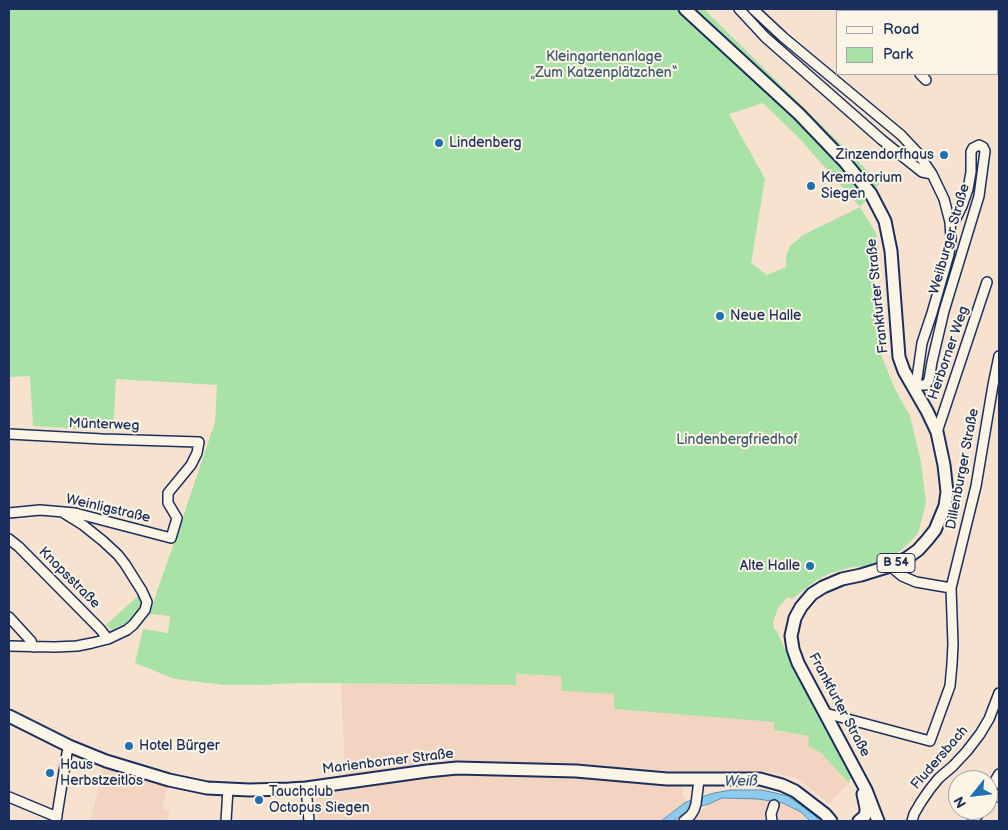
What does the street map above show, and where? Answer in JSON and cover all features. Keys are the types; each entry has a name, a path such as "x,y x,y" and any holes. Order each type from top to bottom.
{"main road":[{"name":"Frankfurter Straße","path":"685,9 799,114 845,162 871,194 885,221 891,251 899,357 937,432 947,492 945,506 934,530 927,540 912,554 890,566 842,579 812,594 801,606 795,618 791,636 798,663 859,776 870,798 878,821"},
{"name":"Marienborner Straße","path":"9,716 69,746 106,761 169,780 207,788 268,790 306,788 457,768 576,771 667,779 760,779 796,791 826,817 842,821"},
{"path":"859,776 866,808 865,816 859,821"},
{"name":"Frankfurter Straße","path":"870,798 871,821"}],"street":[{"path":"738,9 765,37 882,140 922,172 932,174"},
{"path":"753,9 783,37 900,135 917,152 932,174 944,199 950,222 949,254 922,343 917,378 912,385"},
{"name":"Weilburger Straße","path":"912,385 926,385 929,380 944,311 979,196 985,152 983,147 979,145 973,148 971,152 971,172 962,206 955,220 950,222"},
{"name":"Herborner Weg","path":"937,432 988,282"},
{"name":"Dillenburger Straße","path":"951,588 976,486 999,356"},
{"name":"Münterweg","path":"9,434 199,442 191,465 168,493 168,503 177,518 171,538"},
{"name":"Weinligstraße","path":"9,513 40,510 75,513 171,538"},
{"path":"9,646 77,646 108,638 127,630 145,610 147,602 142,591 118,555 83,525 60,512"},
{"name":"Knopsstraße","path":"9,539 108,638"},
{"path":"825,713 930,741 950,686 953,644 951,588 916,582 902,576 890,566"},
{"path":"9,618 31,641 33,647"},
{"name":"Fludersbach","path":"907,821 913,818 921,802 939,778 953,766 980,734 989,719 999,693"},
{"path":"9,798 57,819 69,746"},
{"path":"684,821 692,815 694,810 699,780"},
{"path":"306,788 309,821"},
{"path":"226,821 228,789"},
{"path":"772,821 771,814 774,805"}],"shaded area":[{"path":"516,674 561,676 562,691 615,693 614,709 775,722 775,730 809,736 809,745 821,753 849,783 829,804 797,778 770,772 683,775 682,794 686,802 660,821 319,821 315,792 346,789 341,684 515,685"},
{"path":"103,766 168,786 162,809 170,811 167,821 90,821"},
{"path":"722,798 758,799 784,803 801,812 810,821 689,821 709,804"}],"green space":[{"path":"9,9 680,9 796,117 842,164 869,197 860,207 876,233 879,252 875,276 879,342 882,357 894,387 910,416 921,462 926,503 918,533 895,555 866,566 852,567 818,579 792,599 788,597 778,608 773,622 774,629 777,631 788,657 852,776 849,783 821,753 808,745 809,736 774,730 774,722 614,709 614,694 562,691 561,676 516,674 516,685 299,683 224,685 175,679 135,663 143,629 168,633 170,616 150,614 215,422 217,385 116,379 113,431 33,426 30,376 9,377","holes":["763,103 800,139 860,207 803,235 790,246 786,256 786,267 767,275 751,263 765,179 729,114"]},
{"path":"689,9 704,9 880,183 872,193"},
{"path":"139,595 141,607 131,620 112,630 106,625"}],"water":[{"path":"731,790 762,790 788,796 820,821 810,821 801,812 783,803 758,799 722,798 690,809 673,821 661,821 686,802"}],"place":[{"name":"Lindenberg","path":"439,143"},
{"name":"Zinzendorfhaus","path":"944,155"},
{"name":"Krematorium Siegen","path":"811,186"},
{"name":"Neue Halle","path":"720,316"},
{"name":"Alte Halle","path":"810,566"},
{"name":"Hotel Bürger","path":"129,746"},
{"name":"Haus Herbstzeitlos","path":"50,773"},
{"name":"Tauchclub Octopus Siegen","path":"259,800"}],"park label":[{"name":"Kleingartenanlage „Zum Katzenplätzchen“","path":"604,66"},
{"name":"Lindenbergfriedhof","path":"737,440"}],"water label":[{"name":"Weiß","path":"741,782"}]}
